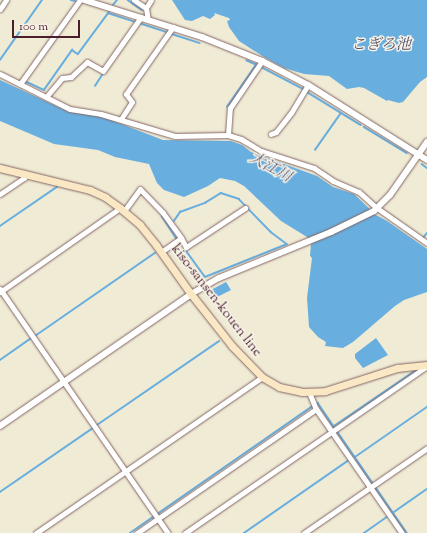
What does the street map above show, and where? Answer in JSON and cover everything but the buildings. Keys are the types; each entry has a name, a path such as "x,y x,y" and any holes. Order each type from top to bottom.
{"main road":[{"name":"kiso-sansen-kouen line","path":"0,168 90,190 105,197 122,209 140,225 232,346 262,377 279,387 294,391 309,392 344,386 397,368 427,366"}],"street":[{"path":"0,9 6,0"},
{"path":"20,84 80,0"},
{"path":"84,0 173,27 216,42 262,61 308,86 427,160"},
{"path":"134,0 146,8"},
{"path":"148,20 146,8 151,0"},
{"path":"46,97 62,78 71,77 88,62 103,71 141,18"},
{"path":"121,119 132,102 126,94 173,27"},
{"path":"228,136 230,108 262,61"},
{"path":"0,74 70,109 121,119 164,134 175,136 228,136 241,139 261,151 314,168 333,181 359,192 375,209 427,243"},
{"path":"271,134 276,132 291,113 308,86"},
{"path":"0,426 191,294 218,278 350,223 375,209 390,195 427,142"},
{"path":"0,194 24,178 25,174"},
{"path":"168,533 0,291 122,209 140,189 163,213 186,246 245,208"},
{"path":"161,252 180,238"},
{"path":"185,533 427,366"},
{"path":"36,533 262,377"},
{"path":"309,392 312,403 334,430 373,486 402,533"},
{"path":"137,533 157,516 316,408"},
{"path":"304,533 427,448"}],"water":[{"name":"こぎろ池","path":"172,0 427,0 427,77 420,82 403,102 399,103 387,101 364,88 359,87 347,89 329,76 304,74 284,68 264,57 239,41 229,27 227,21 230,20 229,18 214,13 215,15 210,19 203,16 192,21 185,20"},
{"name":"大江川","path":"0,80 69,112 103,117 163,140 231,141 242,145 251,152 317,176 333,187 354,194 376,215 427,249 427,292 404,300 395,306 353,342 343,348 325,346 326,342 318,337 309,327 307,298 312,258 310,256 311,244 307,237 281,221 244,186 235,181 220,178 208,186 184,197 164,190 157,183 149,164 115,157 98,150 54,144 0,121"},
{"path":"226,282 231,290 211,300 209,291"},
{"path":"376,338 388,355 363,368 355,358 355,354"}],"waterway":[{"path":"0,60 42,0"},
{"path":"71,0 75,1"},
{"path":"113,5 117,0"},
{"path":"128,0 142,10"},
{"path":"27,82 44,90 72,50 78,54 109,12"},
{"path":"108,13 136,22"},
{"path":"139,23 167,32"},
{"path":"172,34 200,43"},
{"path":"227,107 256,65 247,61"},
{"path":"261,67 303,89"},
{"path":"95,86 104,72"},
{"path":"307,92 361,125"},
{"path":"315,150 341,113"},
{"path":"364,127 407,153"},
{"path":"422,164 427,168"},
{"path":"0,226 57,187"},
{"path":"174,221 180,212 205,203 221,193 239,199 271,232 287,244"},
{"path":"162,216 177,239"},
{"path":"423,238 427,233"},
{"path":"185,249 205,277 287,244"},
{"path":"35,336 155,253"},
{"path":"0,360 31,338"},
{"path":"97,425 219,341"},
{"path":"334,426 415,371"},
{"path":"316,404 318,403 335,428"},
{"path":"130,533 313,406"},
{"path":"355,457 427,407"},
{"path":"0,492 93,428"},
{"path":"337,431 407,533"},
{"path":"244,533 349,460"},
{"path":"394,512 427,489"},
{"path":"364,533 388,516"}]}
